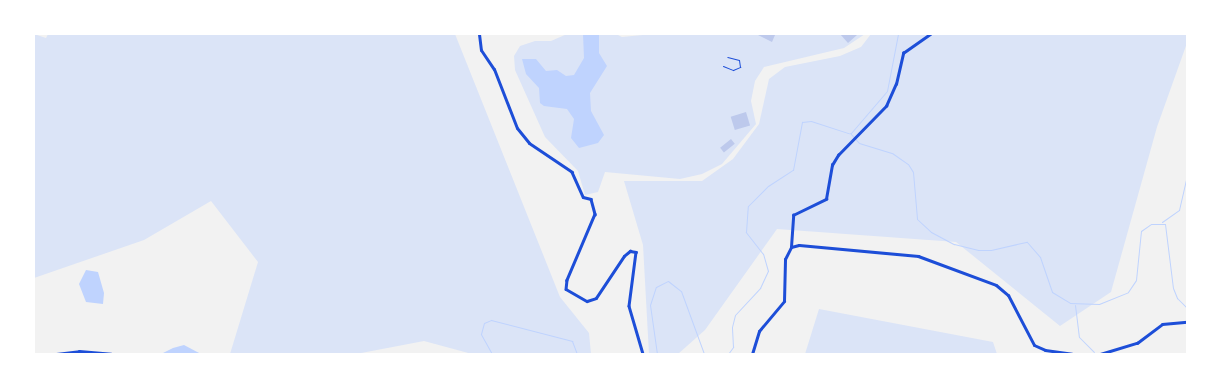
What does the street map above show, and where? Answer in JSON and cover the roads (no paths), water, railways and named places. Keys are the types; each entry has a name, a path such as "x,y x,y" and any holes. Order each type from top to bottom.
{"street":[{"path":"479,34 481,50 494,68 517,128 529,143 572,172 583,197 590,199 595,214 567,280 566,289 587,301 596,298 624,256 630,251 636,252 629,306 643,354"},
{"path":"752,354 759,331 784,301 784,267 791,247 793,215 826,199 832,166 838,154 857,138 889,101 903,53 930,34"},
{"path":"791,247 908,254 996,285 1008,295 1034,345 1045,350 1072,354"},
{"path":"1100,354 1137,343 1162,324 1187,322"},
{"path":"56,354 79,351 111,354"}],"water":[{"path":"583,34 599,35 599,53 607,66 590,93 591,111 604,135 598,143 579,148 571,138 574,119 567,109 544,106 540,103 539,88 526,74 522,59 536,59 546,71 557,70 566,76 574,75 584,58"},
{"path":"86,270 98,272 104,293 103,304 86,302 79,284"},
{"path":"184,345 201,354 161,354 173,348"}],"waterway":[{"path":"851,133 887,91 898,34"},
{"path":"728,354 733,347 732,327 735,315 760,288 768,271 763,254 746,232 748,206 768,186 793,170 802,122 811,121 849,133"},
{"path":"850,133 859,143 892,153 908,164 913,172 917,219 931,232 954,244 978,250 991,250 1027,242 1040,257 1052,292 1070,303 1099,304 1128,292 1136,280 1141,231 1151,224 1165,224 1173,288 1177,298 1187,308"},
{"path":"1162,222 1179,210 1187,175"},
{"path":"657,354 650,305 656,287 668,281 681,291 704,354"},
{"path":"1075,305 1079,337 1094,352"},
{"path":"492,354 481,334 484,323 491,320 572,341 577,354"}]}
